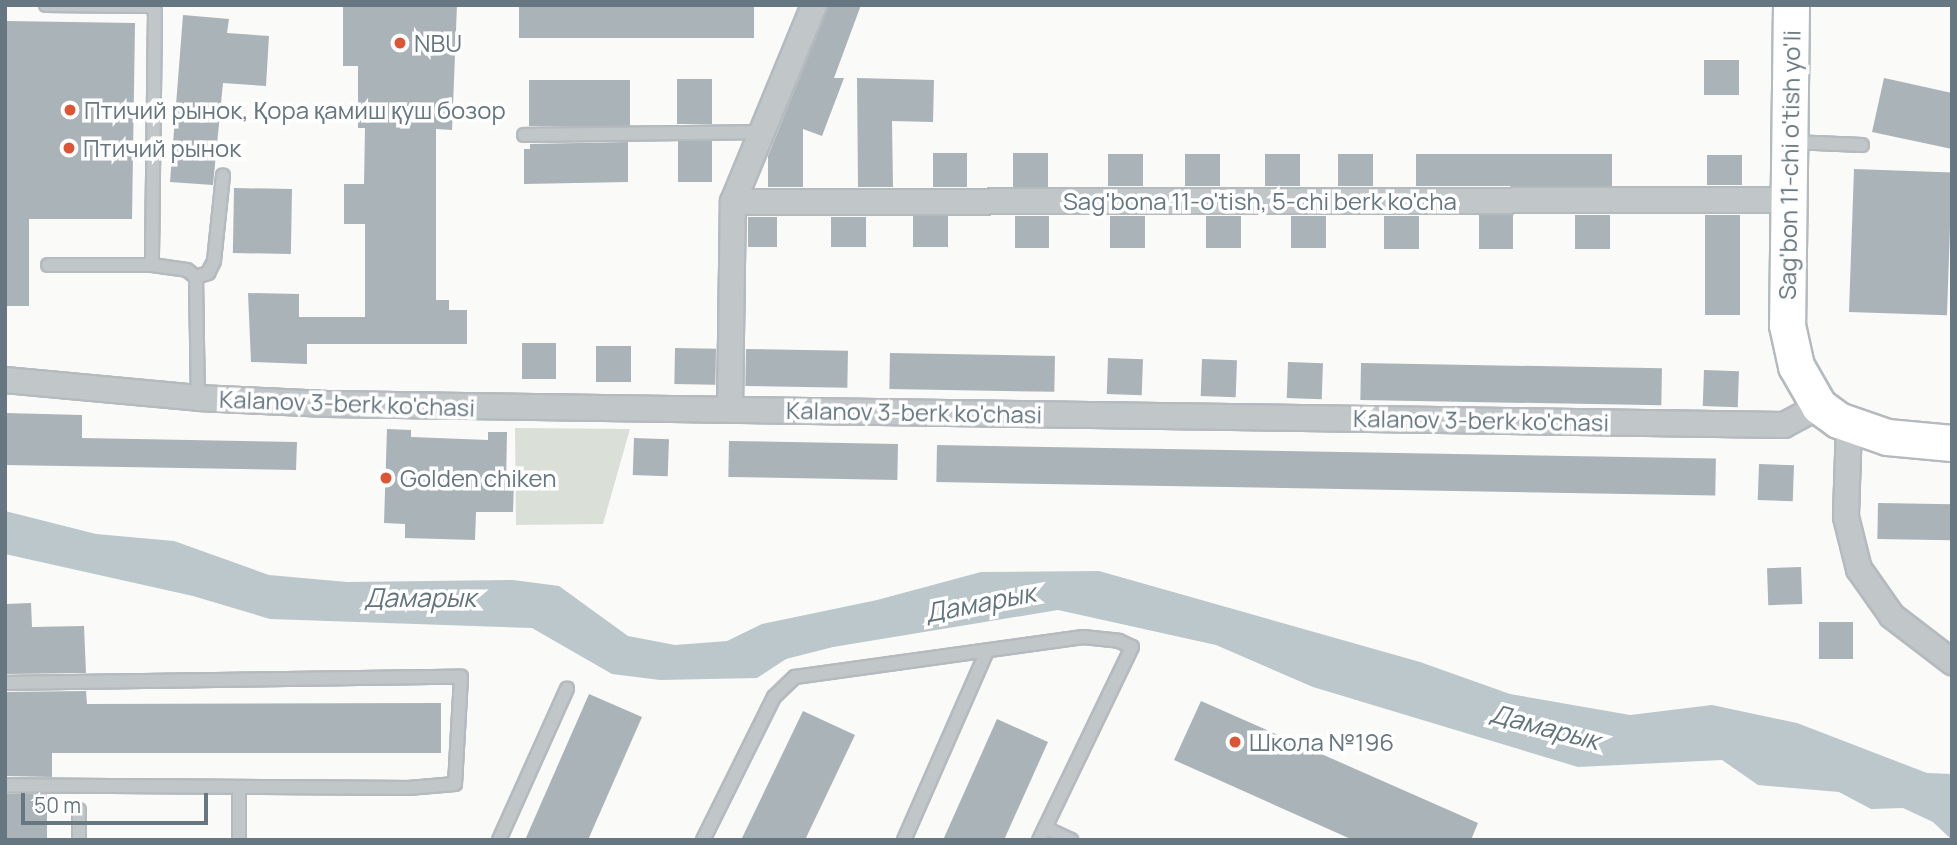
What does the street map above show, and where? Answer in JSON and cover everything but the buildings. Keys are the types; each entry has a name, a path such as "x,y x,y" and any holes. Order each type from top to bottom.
{"main road":[{"name":"Sag'bon 11-chi o'tish yo'li","path":"1791,5 1787,325 1796,366 1819,405"},
{"path":"1819,405 1849,425 1887,437 1952,443"}],"street":[{"path":"730,409 733,202 814,5"},
{"name":"Sag'bona 11-o'tish, 5-chi berk ko'cha","path":"733,202 1787,200"},
{"name":"Kalanov 3-berk ko'chasi","path":"5,380 198,398 1784,425 1819,405"},
{"path":"1849,425 1846,517 1858,569 1892,616 1952,662"}],"lane":[{"path":"46,5 150,6 155,11 152,265"},
{"path":"524,135 762,132"},
{"path":"1788,142 1862,145"},
{"path":"196,277 208,273 214,261 223,175"},
{"path":"48,265 152,265 187,270 196,277"},
{"path":"196,277 198,398"},
{"path":"703,840 774,697 795,677 835,668 1083,637 1132,648 1042,834 1071,840"},
{"path":"904,840 987,651"},
{"path":"5,682 461,677 455,784 408,788 5,785"},
{"path":"499,840 567,689"},
{"path":"239,787 239,840"},
{"path":"79,810 79,840"}],"shaded area":[{"path":"515,428 630,429 603,524 516,525"}],"water":[{"name":"Дамарык","path":"5,511 96,534 174,541 269,575 347,582 513,580 559,586 628,636 675,645 727,641 762,624 877,600 981,572 1099,571 1420,662 1510,694 1630,715 1712,705 1797,723 1927,773 1952,774 1952,840 1933,822 1903,808 1871,809 1839,792 1758,785 1722,760 1578,767 1313,687 1216,645 1058,610 833,647 786,659 757,678 660,680 612,674 532,628 270,619 193,596 5,554"}],"place":[{"name":"NBU","path":"400,43"},
{"name":"Птичий рынок, Қора қамиш қуш бозор","path":"70,110"},
{"name":"Птичий рынок","path":"69,148"},
{"name":"Golden chiken","path":"386,478"},
{"name":"Школа №196","path":"1235,742"}]}
